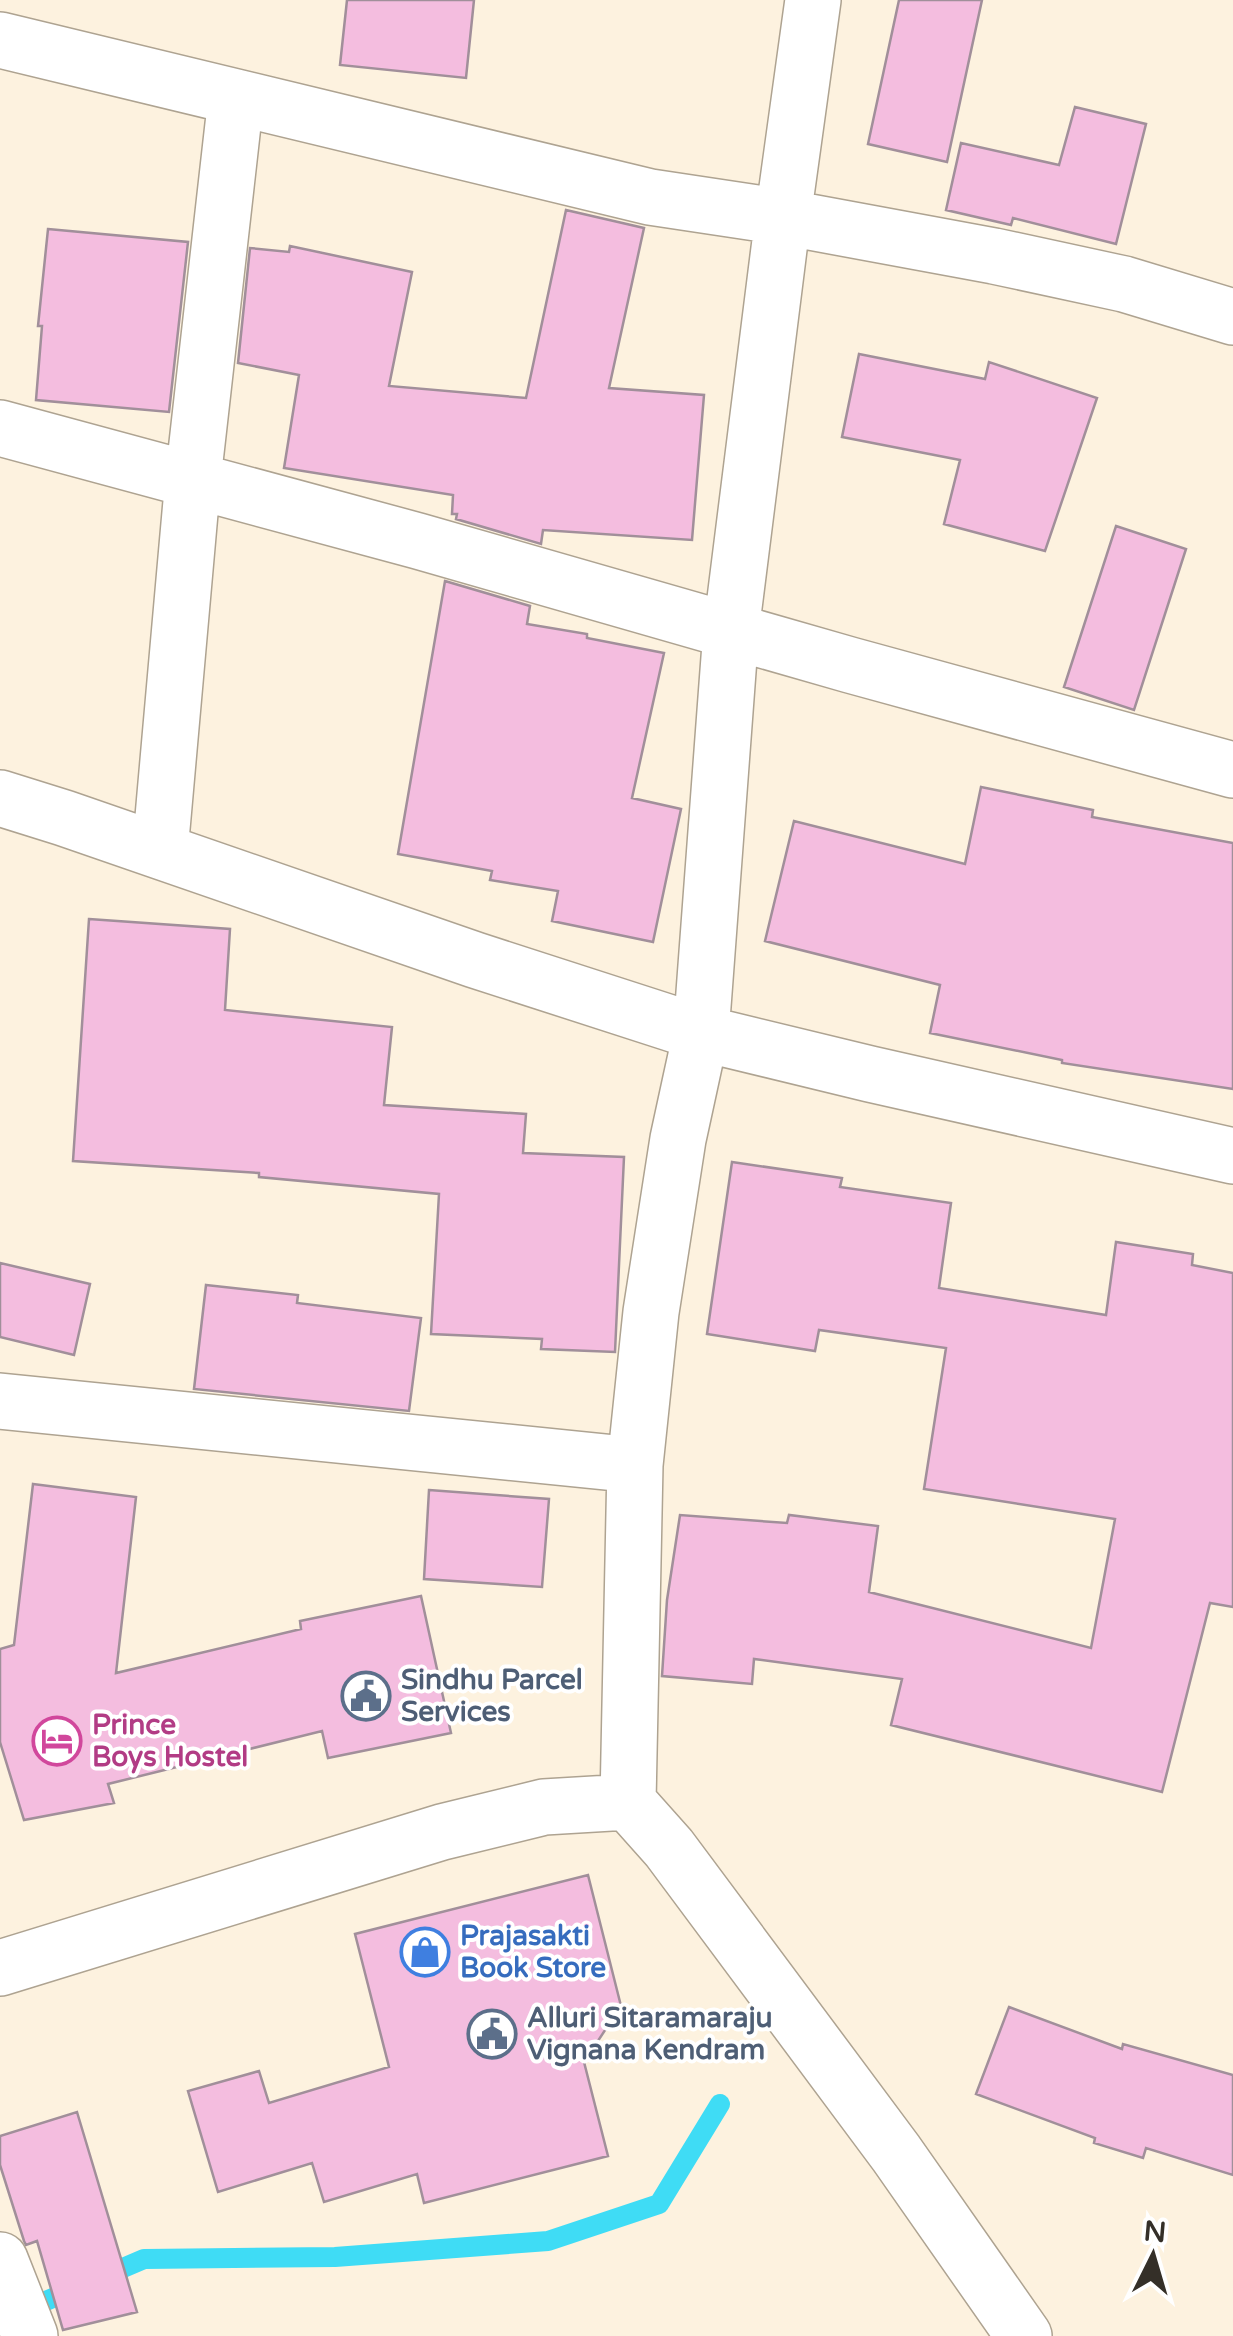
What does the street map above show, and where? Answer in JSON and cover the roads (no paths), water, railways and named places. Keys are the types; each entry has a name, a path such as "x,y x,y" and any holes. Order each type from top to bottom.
{"street":[{"path":"813,0 731,631 701,1032 678,1139 650,1312 635,1466 628,1802 669,1848 828,2062 1024,2336"},
{"path":"0,40 650,198 783,216 994,256 1124,284 1233,318"},
{"path":"160,851 193,479 236,98"},
{"path":"0,428 1233,770"},
{"path":"0,798 475,960 701,1032 1233,1156"},
{"path":"0,1401 635,1466"},
{"path":"0,1968 442,1832 544,1807 628,1802"},
{"path":"0,2260 30,2336"}],"waterway":[{"path":"20,2312 144,2259 335,2257 548,2241 659,2204 720,2104"}],"place":[{"name":"Sindhu Parcel Services","path":"366,1696"},
{"name":"Prince Boys Hostel","path":"57,1741"},
{"name":"Prajasakti Book Store","path":"425,1952"},
{"name":"Alluri Sitaramaraju Vignana Kendram","path":"492,2034"}]}
